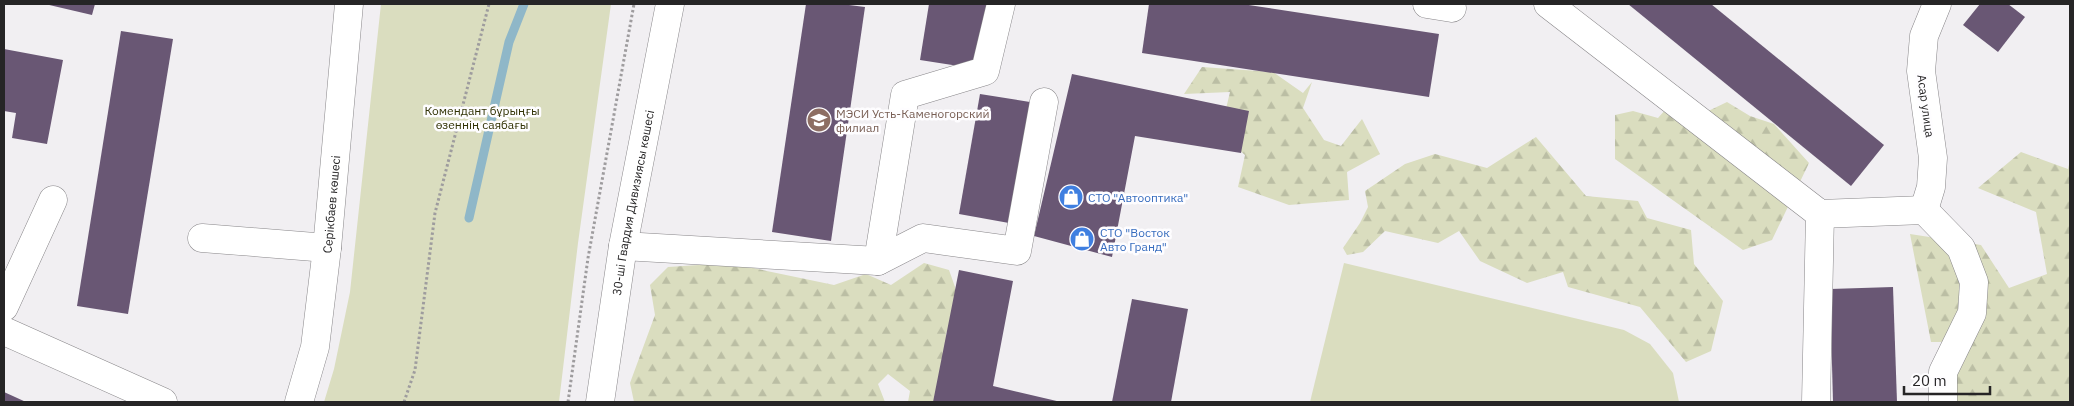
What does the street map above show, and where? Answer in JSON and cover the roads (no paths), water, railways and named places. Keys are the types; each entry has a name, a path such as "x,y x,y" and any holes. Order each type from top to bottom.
{"street":[{"name":"Серікбаев көшесі","path":"299,402 315,347 327,248 349,4"},
{"name":"30-ші Гвардия Дивизиясы көшесі","path":"600,402 623,246 670,4"},
{"path":"878,262 905,95 986,72 1001,4"},
{"path":"1548,4 1820,214 1924,210 1961,248 1974,282 1972,313 1943,372 1943,402"},
{"name":"Асар улица","path":"1924,210 1931,187 1933,158 1921,71 1924,36 1937,4"},
{"path":"623,246 878,262 923,238 1017,250 1044,102"},
{"path":"4,307 53,200"},
{"path":"1816,402 1820,214"},
{"path":"202,238 327,248"},
{"path":"4,331 136,397 163,402"}],"waterway":[{"path":"469,218 509,42 524,4"}],"place":[{"name":"МЭСИ Усть-Каменогорский филиал","path":"819,120"},
{"name":"СТО \"Автооптика\"","path":"1071,197"},
{"name":"СТО \"Восток Авто Гранд\"","path":"1082,239"}],"park label":[{"name":"Комендант бұрыңғы өзеннің саябағы","path":"482,117"}]}
